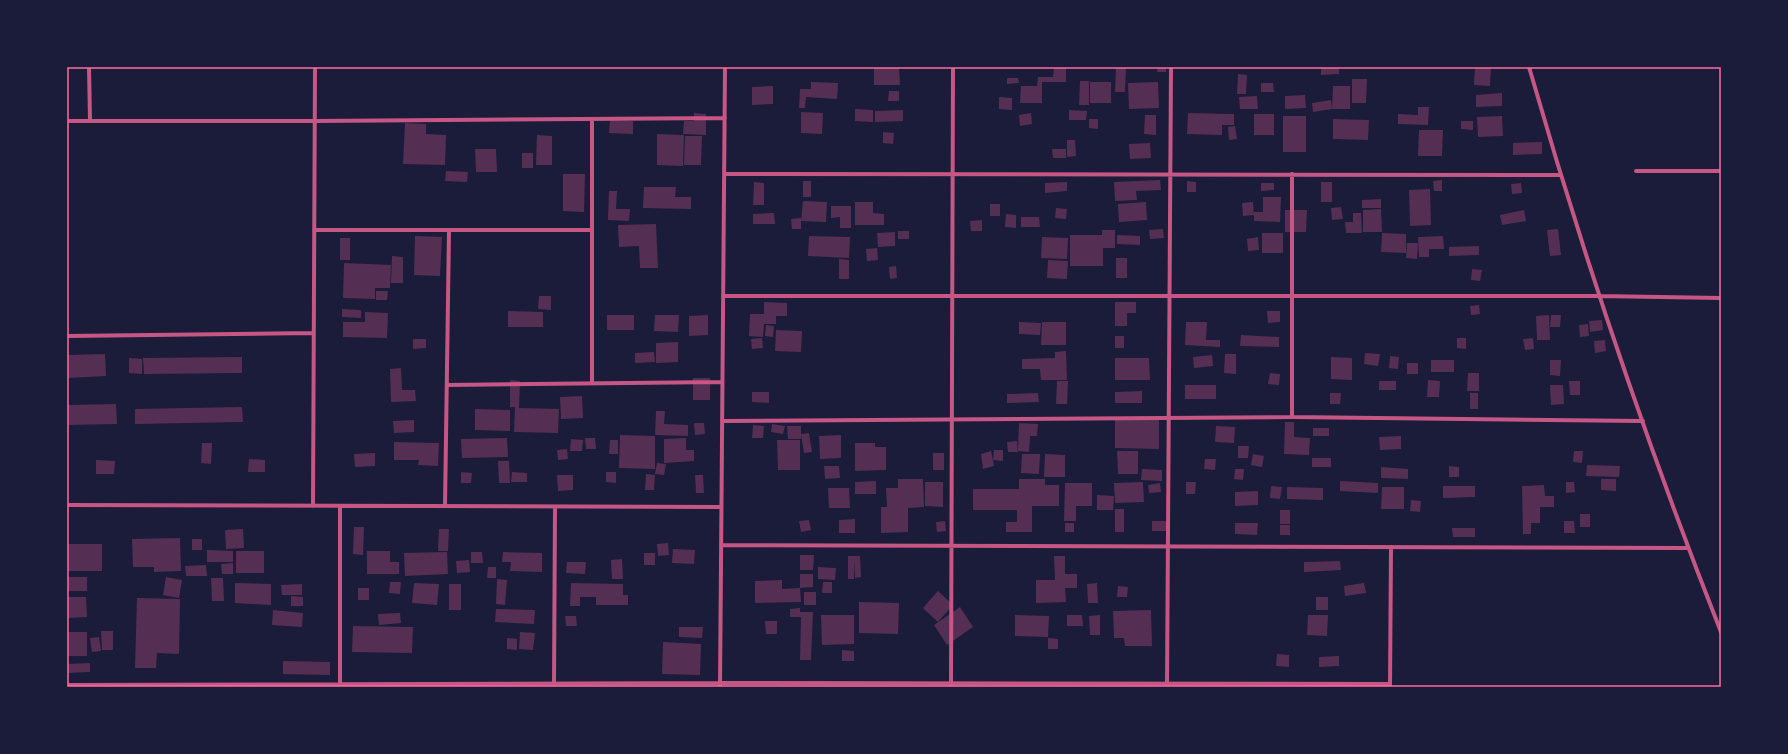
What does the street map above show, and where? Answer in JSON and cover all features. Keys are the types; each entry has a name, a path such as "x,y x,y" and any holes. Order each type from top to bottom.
{"street":[{"path":"89,67 90,120"},
{"path":"313,506 315,67"},
{"path":"720,685 725,67"},
{"path":"951,685 953,67"},
{"path":"1167,685 1171,67"},
{"path":"1529,67 1560,175 1599,296 1670,501 1721,632"},
{"path":"67,120 315,121 725,118"},
{"path":"592,119 592,383"},
{"path":"1636,171 1721,171"},
{"path":"724,174 1560,175"},
{"path":"1292,174 1292,417"},
{"path":"314,230 592,230"},
{"path":"445,506 449,230"},
{"path":"723,296 1599,296 1721,298"},
{"path":"67,336 313,333"},
{"path":"447,385 722,382"},
{"path":"722,421 1292,417 1643,421"},
{"path":"67,505 721,507"},
{"path":"340,506 340,685"},
{"path":"554,685 555,507"},
{"path":"721,545 1688,548"},
{"path":"67,685 1390,686 1391,547"}],"building":[{"path":"874,67 899,67 900,85 874,85"},
{"path":"1054,67 1066,67 1066,82 1042,82 1042,103 1020,103 1021,86 1037,86 1038,77 1053,77"},
{"path":"1116,67 1126,67 1125,92 1115,92"},
{"path":"1158,67 1166,67 1166,72 1157,72"},
{"path":"1321,67 1339,67 1339,74 1321,75"},
{"path":"1475,67 1491,67 1490,86 1474,85"},
{"path":"1238,74 1247,75 1246,94 1237,94"},
{"path":"1007,78 1018,78 1019,83 1007,84"},
{"path":"1352,79 1367,79 1366,103 1352,103"},
{"path":"1080,81 1089,81 1089,105 1079,105"},
{"path":"811,82 838,83 837,99 806,97 805,108 799,108 800,89 811,89"},
{"path":"1090,82 1111,82 1111,103 1090,103"},
{"path":"1158,82 1159,108 1129,109 1128,83"},
{"path":"1261,83 1273,83 1274,92 1261,92"},
{"path":"773,86 773,104 752,105 752,87"},
{"path":"1333,86 1350,86 1350,109 1332,109"},
{"path":"889,91 899,91 899,101 888,101"},
{"path":"1502,93 1502,106 1476,107 1476,95"},
{"path":"1305,95 1306,108 1285,109 1285,96"},
{"path":"1257,96 1258,109 1240,109 1239,97"},
{"path":"999,97 1012,98 1012,110 999,109"},
{"path":"1331,100 1332,109 1313,112 1312,103"},
{"path":"1418,107 1429,107 1428,125 1398,124 1398,114 1418,115"},
{"path":"855,109 873,110 873,122 855,121"},
{"path":"903,110 903,121 875,122 875,111"},
{"path":"1069,110 1087,111 1086,120 1069,120"},
{"path":"801,112 823,113 822,134 801,133"},
{"path":"694,113 706,114 706,135 683,134 684,121 694,121"},
{"path":"1031,113 1032,124 1020,126 1019,115"},
{"path":"1188,113 1234,114 1234,125 1222,125 1222,135 1187,134"},
{"path":"1254,114 1274,114 1274,135 1254,135"},
{"path":"1145,115 1156,115 1156,135 1144,134"},
{"path":"1283,116 1306,116 1306,152 1283,152"},
{"path":"1502,116 1503,136 1478,137 1477,117"},
{"path":"1089,119 1098,119 1098,129 1089,128"},
{"path":"1333,119 1369,120 1368,140 1333,139"},
{"path":"610,120 633,121 633,134 609,133"},
{"path":"1461,121 1473,121 1473,130 1461,129"},
{"path":"405,123 426,124 426,134 446,135 445,165 403,164"},
{"path":"1235,126 1237,139 1229,140 1228,127"},
{"path":"1419,130 1443,130 1442,156 1418,156"},
{"path":"883,132 894,133 893,144 883,143"},
{"path":"657,134 684,135 683,166 657,165"},
{"path":"537,135 552,136 552,165 536,165"},
{"path":"685,136 702,136 701,165 684,165"},
{"path":"1067,140 1075,140 1076,156 1067,157"},
{"path":"1542,142 1542,154 1513,155 1513,143"},
{"path":"1150,143 1151,158 1130,159 1129,144"},
{"path":"475,149 496,149 497,172 476,172"},
{"path":"1052,149 1066,149 1066,158 1053,158"},
{"path":"522,153 533,153 533,168 522,168"},
{"path":"446,171 468,172 467,182 445,181"},
{"path":"563,174 585,174 584,212 563,211"},
{"path":"1160,180 1161,190 1136,191 1137,200 1115,201 1114,182"},
{"path":"1442,180 1442,191 1434,191 1433,181"},
{"path":"803,181 811,181 811,197 803,197"},
{"path":"1187,181 1196,182 1196,192 1187,192"},
{"path":"754,182 764,183 764,205 753,205"},
{"path":"1067,182 1067,191 1045,193 1045,183"},
{"path":"1321,182 1332,182 1332,202 1321,202"},
{"path":"1261,183 1274,183 1274,190 1261,191"},
{"path":"1521,183 1522,193 1512,194 1511,184"},
{"path":"644,187 676,187 675,197 691,197 691,209 643,208"},
{"path":"1430,189 1431,225 1410,226 1409,190"},
{"path":"609,191 617,191 616,209 630,209 629,221 608,220"},
{"path":"1263,197 1281,197 1280,222 1254,221 1254,212 1263,212"},
{"path":"1381,199 1381,208 1362,208 1362,200"},
{"path":"803,201 827,202 826,222 801,221"},
{"path":"855,202 873,202 873,213 884,214 884,225 855,225"},
{"path":"1146,202 1147,220 1119,222 1118,204"},
{"path":"1253,202 1254,215 1243,216 1242,203"},
{"path":"990,204 1000,204 1000,216 990,216"},
{"path":"831,206 851,206 851,228 840,228 840,217 831,218"},
{"path":"1341,207 1343,219 1332,220 1331,208"},
{"path":"1056,208 1067,209 1066,219 1055,218"},
{"path":"1381,209 1382,232 1363,232 1363,210"},
{"path":"1285,210 1307,210 1306,232 1285,232"},
{"path":"1524,210 1526,221 1502,225 1500,215"},
{"path":"774,213 775,224 753,224 753,214"},
{"path":"1353,213 1361,213 1362,233 1346,233 1345,222 1353,222"},
{"path":"1006,214 1016,215 1016,228 1005,227"},
{"path":"1021,217 1039,217 1040,227 1021,227"},
{"path":"801,218 801,229 792,229 791,219"},
{"path":"982,220 982,231 971,231 970,221"},
{"path":"656,224 658,268 640,268 639,246 619,247 618,225"},
{"path":"1163,229 1164,238 1150,239 1149,230"},
{"path":"1558,229 1561,255 1550,256 1547,230"},
{"path":"1102,230 1115,230 1115,248 1103,248 1103,266 1070,266 1070,235 1102,235"},
{"path":"898,231 909,231 909,239 898,239"},
{"path":"895,232 895,246 878,247 877,233"},
{"path":"1262,233 1283,233 1283,253 1262,253"},
{"path":"1382,233 1406,234 1406,253 1381,252"},
{"path":"1117,235 1140,236 1140,245 1117,244"},
{"path":"415,236 442,237 440,276 414,275"},
{"path":"809,236 850,237 849,258 808,256"},
{"path":"1443,236 1444,249 1429,249 1429,257 1419,257 1418,237"},
{"path":"1042,237 1068,238 1067,259 1041,258"},
{"path":"1258,237 1259,250 1248,251 1247,239"},
{"path":"340,238 350,238 350,260 340,260"},
{"path":"1407,243 1418,243 1417,259 1406,258"},
{"path":"1479,246 1479,255 1449,256 1449,247"},
{"path":"877,248 878,260 867,261 866,249"},
{"path":"392,256 403,257 403,283 391,283"},
{"path":"1116,258 1127,258 1127,278 1116,278"},
{"path":"839,259 849,260 849,279 839,279"},
{"path":"1048,260 1068,261 1067,279 1047,278"},
{"path":"344,263 391,265 390,288 375,288 375,299 343,298"},
{"path":"896,266 897,278 890,279 889,267"},
{"path":"1472,269 1482,270 1480,281 1471,280"},
{"path":"376,291 388,291 387,300 376,300"},
{"path":"539,296 551,296 551,310 538,309"},
{"path":"764,302 787,303 787,316 776,316 776,324 764,324 763,337 749,336 750,314 764,314"},
{"path":"1115,302 1136,302 1136,313 1127,313 1127,326 1115,326"},
{"path":"1479,305 1480,314 1471,315 1470,306"},
{"path":"342,309 361,310 361,318 342,317"},
{"path":"508,311 543,312 543,327 508,327"},
{"path":"1267,311 1280,311 1280,322 1268,323"},
{"path":"365,312 388,313 387,338 343,337 343,322 365,322"},
{"path":"607,315 634,315 634,330 607,330"},
{"path":"655,315 679,315 678,332 654,331"},
{"path":"708,315 708,335 689,336 689,316"},
{"path":"1549,315 1550,340 1537,340 1536,316"},
{"path":"1551,315 1561,315 1560,327 1550,327"},
{"path":"1602,320 1603,330 1590,332 1589,321"},
{"path":"1019,322 1041,323 1040,335 1019,334"},
{"path":"1042,322 1066,322 1066,345 1041,345"},
{"path":"1186,322 1207,322 1206,340 1220,340 1220,347 1185,345"},
{"path":"1588,324 1589,336 1580,337 1579,325"},
{"path":"766,325 774,326 773,337 765,336"},
{"path":"776,330 802,331 801,352 775,351"},
{"path":"1241,335 1279,337 1279,347 1240,346"},
{"path":"1115,336 1124,336 1124,348 1115,348"},
{"path":"762,338 763,348 752,349 751,339"},
{"path":"1457,338 1466,338 1466,349 1457,348"},
{"path":"1533,338 1534,349 1525,350 1523,339"},
{"path":"413,339 426,339 426,348 413,349"},
{"path":"1605,340 1606,351 1595,353 1594,341"},
{"path":"678,342 678,362 656,363 656,343"},
{"path":"1066,351 1067,380 1041,380 1040,369 1022,369 1022,359 1055,358 1055,352"},
{"path":"654,352 655,362 635,363 635,353"},
{"path":"1365,353 1380,354 1378,366 1364,364"},
{"path":"105,354 106,376 67,378 67,355"},
{"path":"1225,354 1236,354 1236,374 1224,373"},
{"path":"1212,355 1213,366 1194,368 1193,357"},
{"path":"1390,356 1399,357 1398,369 1389,368"},
{"path":"242,357 242,373 144,374 143,358"},
{"path":"1331,357 1352,358 1352,380 1331,379"},
{"path":"129,358 142,359 142,374 129,373"},
{"path":"1115,358 1149,358 1150,380 1115,380"},
{"path":"1431,360 1454,360 1454,372 1431,372"},
{"path":"1550,360 1561,360 1560,376 1550,375"},
{"path":"1407,363 1418,363 1418,374 1407,374"},
{"path":"401,368 402,390 415,390 416,401 391,402 390,369"},
{"path":"1270,373 1280,374 1279,385 1268,384"},
{"path":"1468,373 1479,373 1479,391 1467,391"},
{"path":"693,378 710,378 710,400 693,400"},
{"path":"510,380 520,381 519,408 559,409 558,433 514,432 515,407 510,407"},
{"path":"1428,380 1440,381 1439,397 1427,397"},
{"path":"1057,381 1068,381 1067,404 1056,404"},
{"path":"1379,381 1396,381 1396,390 1379,390"},
{"path":"1569,381 1580,381 1580,395 1570,395"},
{"path":"1185,385 1216,385 1216,399 1185,399"},
{"path":"1550,385 1563,385 1564,404 1551,405"},
{"path":"1142,391 1142,403 1115,403 1115,392"},
{"path":"752,392 769,392 769,403 752,402"},
{"path":"1038,393 1039,402 1007,403 1007,394"},
{"path":"1330,393 1341,393 1340,404 1330,404"},
{"path":"1470,393 1478,393 1478,409 1470,409"},
{"path":"582,396 583,418 561,419 560,397"},
{"path":"116,404 117,424 67,425 67,405"},
{"path":"242,407 243,422 135,424 135,409"},
{"path":"475,409 510,410 510,431 475,430"},
{"path":"656,411 665,411 664,424 688,425 688,436 655,435"},
{"path":"1115,419 1159,419 1159,449 1115,448"},
{"path":"414,420 414,432 394,433 393,421"},
{"path":"1285,422 1294,422 1294,437 1310,438 1309,455 1284,454"},
{"path":"694,423 704,423 705,434 695,435"},
{"path":"1019,423 1038,424 1037,436 1030,436 1029,452 1018,451"},
{"path":"772,424 785,426 783,434 771,432"},
{"path":"753,425 764,426 763,438 752,438"},
{"path":"787,426 801,426 801,439 788,439"},
{"path":"1216,426 1235,427 1234,443 1215,442"},
{"path":"1313,428 1329,428 1329,436 1313,436"},
{"path":"809,433 812,452 804,453 801,434"},
{"path":"620,435 655,436 655,469 619,468"},
{"path":"841,435 841,458 820,459 819,436"},
{"path":"1401,436 1401,449 1380,450 1379,437"},
{"path":"507,438 508,457 462,458 461,439"},
{"path":"585,438 595,438 596,449 586,449"},
{"path":"686,438 686,450 694,450 694,461 664,463 664,439"},
{"path":"571,439 583,440 582,451 570,451"},
{"path":"610,440 618,440 618,454 609,454"},
{"path":"777,440 800,440 800,470 778,470"},
{"path":"1017,441 1018,452 1008,452 1007,442"},
{"path":"394,442 439,443 438,466 418,465 419,460 394,460"},
{"path":"202,443 212,443 211,464 201,463"},
{"path":"855,443 875,443 875,447 886,447 886,470 855,471"},
{"path":"1238,446 1249,446 1248,458 1238,458"},
{"path":"567,449 568,459 558,460 557,450"},
{"path":"994,450 1003,450 1003,461 993,460"},
{"path":"991,451 994,466 983,469 981,454"},
{"path":"1117,451 1138,451 1138,474 1118,474"},
{"path":"1574,451 1583,451 1582,463 1573,462"},
{"path":"375,453 375,466 355,467 354,454"},
{"path":"933,453 944,453 944,470 933,470"},
{"path":"1022,454 1040,454 1039,474 1021,473"},
{"path":"1045,454 1065,455 1065,477 1044,477"},
{"path":"1253,454 1264,456 1262,467 1251,465"},
{"path":"1312,458 1331,458 1331,467 1312,467"},
{"path":"249,459 265,460 265,472 248,472"},
{"path":"1205,459 1216,459 1215,470 1204,469"},
{"path":"96,460 115,461 114,474 96,474"},
{"path":"498,461 509,461 510,483 499,483"},
{"path":"657,463 666,464 664,475 655,474"},
{"path":"1587,465 1620,466 1619,477 1586,476"},
{"path":"824,466 839,466 840,478 825,479"},
{"path":"1449,466 1459,467 1459,477 1449,477"},
{"path":"1381,467 1408,469 1408,479 1381,478"},
{"path":"1142,469 1162,470 1162,481 1141,480"},
{"path":"1235,469 1244,469 1243,480 1234,479"},
{"path":"461,472 472,473 471,483 461,483"},
{"path":"512,472 527,473 527,482 511,482"},
{"path":"606,472 616,472 616,483 606,482"},
{"path":"646,474 655,475 654,490 645,490"},
{"path":"557,475 573,475 573,490 558,491"},
{"path":"695,475 703,475 704,493 696,493"},
{"path":"898,479 923,479 924,507 908,508 908,532 881,533 881,507 887,507 886,488 898,488"},
{"path":"1019,479 1045,479 1045,485 1059,485 1059,506 1032,506 1032,532 1006,532 1006,522 1017,522 1017,510 973,510 973,489 1019,489"},
{"path":"1601,479 1616,479 1616,491 1601,490"},
{"path":"876,481 876,494 855,494 855,482"},
{"path":"1340,481 1378,483 1378,493 1340,491"},
{"path":"925,482 943,482 943,507 925,506"},
{"path":"1143,482 1144,502 1115,503 1114,483"},
{"path":"1186,482 1196,482 1195,494 1186,494"},
{"path":"1566,482 1574,482 1575,492 1566,493"},
{"path":"1065,483 1092,483 1092,506 1076,506 1076,521 1064,521"},
{"path":"1160,483 1161,492 1149,493 1148,485"},
{"path":"1544,485 1545,496 1554,496 1554,507 1540,507 1540,523 1531,523 1531,534 1523,534 1522,486"},
{"path":"1271,486 1282,487 1280,499 1270,498"},
{"path":"1443,486 1475,486 1475,497 1443,498"},
{"path":"1287,487 1323,488 1323,500 1287,499"},
{"path":"1382,487 1404,487 1404,509 1381,509"},
{"path":"828,488 849,488 850,508 829,508"},
{"path":"1258,491 1258,505 1235,506 1235,492"},
{"path":"1097,495 1114,496 1113,510 1097,510"},
{"path":"1411,500 1421,501 1420,512 1410,511"},
{"path":"1115,509 1124,509 1124,532 1115,532"},
{"path":"1280,510 1290,510 1290,524 1280,524"},
{"path":"1580,514 1590,514 1590,527 1580,527"},
{"path":"855,519 855,533 839,533 839,520"},
{"path":"809,520 811,530 801,532 799,521"},
{"path":"945,521 946,531 937,532 936,522"},
{"path":"1152,521 1168,521 1169,531 1152,531"},
{"path":"1564,521 1574,521 1575,533 1564,533"},
{"path":"1065,523 1074,523 1074,532 1065,532"},
{"path":"1235,523 1258,523 1257,535 1235,534"},
{"path":"1280,525 1290,525 1290,535 1280,535"},
{"path":"354,527 364,527 363,555 353,554"},
{"path":"1452,528 1475,528 1475,537 1453,537"},
{"path":"243,529 244,548 226,549 225,530"},
{"path":"439,529 449,529 448,551 438,551"},
{"path":"180,538 181,571 154,572 154,567 133,567 132,539"},
{"path":"192,539 202,539 202,550 192,550"},
{"path":"668,543 669,555 658,556 657,544"},
{"path":"67,544 102,544 102,571 67,571"},
{"path":"673,549 695,550 694,564 672,563"},
{"path":"207,550 233,551 233,562 207,562"},
{"path":"236,551 264,551 264,573 236,573"},
{"path":"367,551 390,551 390,562 399,562 399,574 367,574"},
{"path":"447,552 448,574 405,576 404,553"},
{"path":"471,552 482,552 483,563 471,563"},
{"path":"503,552 542,553 542,572 510,571 511,562 502,562"},
{"path":"644,553 655,553 655,565 644,565"},
{"path":"800,555 814,555 813,570 800,570"},
{"path":"848,556 860,556 861,577 855,578 855,561 854,579 848,579"},
{"path":"1054,556 1065,556 1065,574 1077,574 1077,588 1065,588 1066,602 1036,603 1036,580 1055,580"},
{"path":"622,559 623,579 612,579 611,560"},
{"path":"469,560 470,572 457,573 456,561"},
{"path":"1340,561 1341,570 1304,572 1304,562"},
{"path":"567,562 586,562 585,574 566,573"},
{"path":"233,563 233,574 222,574 221,564"},
{"path":"206,565 207,576 186,576 185,566"},
{"path":"488,567 496,567 496,578 487,578"},
{"path":"818,567 836,568 835,580 818,579"},
{"path":"800,574 813,574 813,587 800,588"},
{"path":"67,577 87,577 87,591 67,591"},
{"path":"166,577 182,580 179,598 163,595"},
{"path":"211,578 223,578 224,601 212,601"},
{"path":"497,579 507,580 505,605 496,604"},
{"path":"782,580 782,589 800,588 801,602 755,603 755,581"},
{"path":"390,582 401,582 400,594 389,593"},
{"path":"823,582 832,582 832,593 822,593"},
{"path":"235,583 271,584 271,605 235,603"},
{"path":"414,583 439,584 437,605 412,603"},
{"path":"571,583 623,584 623,595 628,595 628,605 596,605 596,597 580,597 580,606 570,606"},
{"path":"1097,583 1098,603 1088,603 1087,584"},
{"path":"1364,583 1366,593 1345,596 1344,586"},
{"path":"302,584 302,595 282,595 281,585"},
{"path":"449,584 461,584 461,610 449,610"},
{"path":"1118,586 1128,587 1127,597 1117,597"},
{"path":"358,588 369,588 369,600 358,600"},
{"path":"938,591 953,605 938,622 923,608"},
{"path":"804,592 816,592 816,605 804,605"},
{"path":"291,596 303,597 303,606 291,606"},
{"path":"67,597 86,597 87,617 67,618"},
{"path":"1316,597 1328,597 1328,610 1316,610"},
{"path":"137,598 180,599 179,654 157,653 156,668 135,668"},
{"path":"859,602 899,603 898,634 859,633"},
{"path":"960,607 973,627 947,645 934,625"},
{"path":"800,608 800,612 813,612 811,660 800,660 801,617 790,617 790,609"},
{"path":"496,609 535,610 534,624 495,622"},
{"path":"273,610 303,613 302,627 272,625"},
{"path":"1151,610 1152,646 1125,646 1124,638 1114,638 1113,611"},
{"path":"400,613 401,623 379,625 378,614"},
{"path":"821,615 854,615 854,644 822,645"},
{"path":"1015,615 1049,616 1048,637 1015,636"},
{"path":"1067,615 1082,615 1083,626 1067,626"},
{"path":"1100,615 1100,635 1090,635 1089,616"},
{"path":"1308,615 1328,615 1327,636 1307,635"},
{"path":"565,616 576,616 577,626 566,626"},
{"path":"765,621 777,621 777,634 766,634"},
{"path":"353,626 413,627 412,653 352,652"},
{"path":"679,627 703,627 702,638 679,637"},
{"path":"101,631 113,631 113,650 102,650"},
{"path":"67,632 87,632 87,656 67,656"},
{"path":"520,632 535,633 533,650 519,649"},
{"path":"99,637 101,651 92,652 90,638"},
{"path":"507,638 517,639 517,650 507,649"},
{"path":"1048,638 1058,639 1058,649 1048,649"},
{"path":"663,642 701,644 700,675 662,674"},
{"path":"842,650 854,651 854,661 842,661"},
{"path":"1277,654 1289,655 1289,667 1276,666"},
{"path":"1339,656 1339,666 1319,667 1319,657"},
{"path":"283,661 330,662 330,675 283,674"},
{"path":"90,663 90,672 67,673 67,664"}]}
